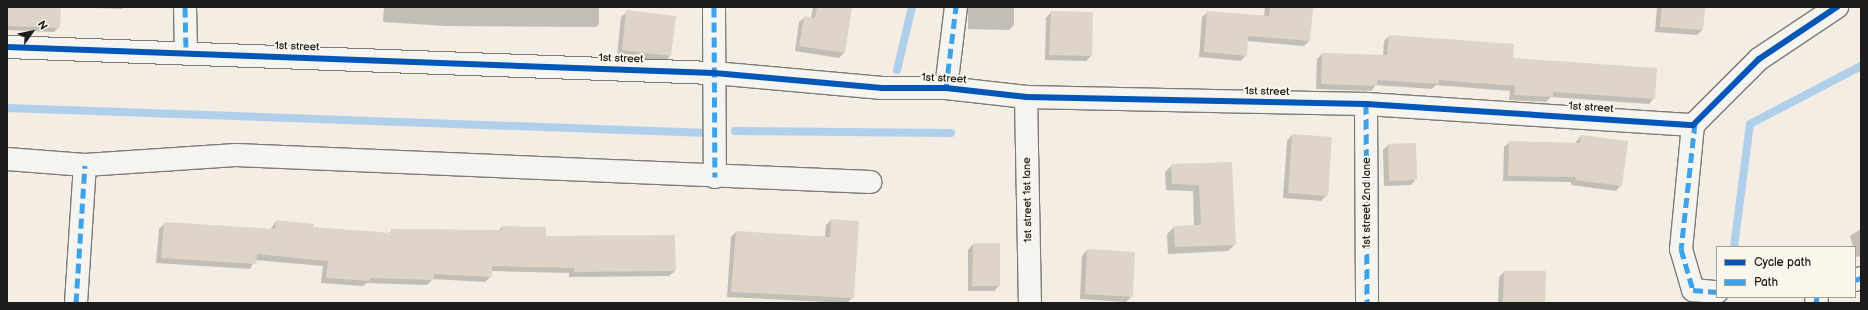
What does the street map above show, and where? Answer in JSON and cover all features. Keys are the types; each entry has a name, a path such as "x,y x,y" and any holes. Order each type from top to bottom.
{"street":[{"path":"185,7 186,52"},
{"path":"714,7 716,177"},
{"path":"946,88 956,7"},
{"path":"1716,292 1693,290 1681,249 1693,125 1759,59 1837,7"},
{"name":"1st street","path":"7,47 186,52 714,72 882,88 946,88 1026,96 1366,104 1693,125"},
{"name":"1st street 1st lane","path":"1026,96 1030,303"},
{"name":"1st street 2nd lane","path":"1366,104 1367,303"},
{"path":"7,159 85,165 236,155 716,177 870,182"},
{"path":"76,303 85,165"}],"building":[{"path":"7,7 61,7 60,28 7,26"},
{"path":"817,7 852,7 845,53 799,46 804,16 815,18"},
{"path":"1270,7 1313,7 1310,41 1248,36 1247,56 1204,52 1207,11 1269,16"},
{"path":"1662,7 1705,7 1703,30 1660,27"},
{"path":"626,10 676,16 671,56 622,50"},
{"path":"1051,11 1093,12 1092,56 1049,55"},
{"path":"1389,35 1514,44 1513,58 1657,68 1655,99 1553,92 1553,97 1514,95 1515,86 1439,80 1439,84 1377,80 1377,86 1321,84 1322,53 1387,55"},
{"path":"1292,134 1332,137 1328,196 1288,193"},
{"path":"1581,135 1628,141 1622,186 1575,180 1576,177 1508,176 1509,141 1580,143"},
{"path":"1416,143 1417,180 1389,181 1388,144"},
{"path":"1232,162 1236,245 1175,247 1174,226 1201,225 1199,185 1172,184 1171,164"},
{"path":"831,219 859,221 854,298 731,292 736,231 830,237"},
{"path":"276,220 314,224 313,227 391,233 391,229 502,230 502,226 546,227 546,236 675,235 676,271 574,272 574,268 492,266 492,277 434,274 434,280 370,278 370,281 326,278 328,261 257,254 256,264 161,258 164,222 275,229"},
{"path":"973,243 1000,243 1000,286 972,286"},
{"path":"1087,249 1135,252 1133,297 1085,294"},
{"path":"1504,271 1546,271 1545,303 1503,303"}],"waterway":[{"path":"897,70 912,7"},
{"path":"1734,246 1750,124 1861,66"},
{"path":"7,108 709,133"},
{"path":"735,131 951,133"}],"marked path":[{"path":"185,7 186,52"},
{"path":"714,7 715,177"},
{"path":"946,88 956,7"},
{"path":"1366,104 1367,303"},
{"path":"1695,123 1681,249 1693,290 1716,292"},
{"path":"76,303 85,165"},
{"path":"1856,280 1861,278"},
{"path":"1816,303 1817,298"}],"cycle path":[{"path":"7,47 714,73 882,88 946,88 1026,97 1366,104 1693,125 1759,59 1837,7"}]}
